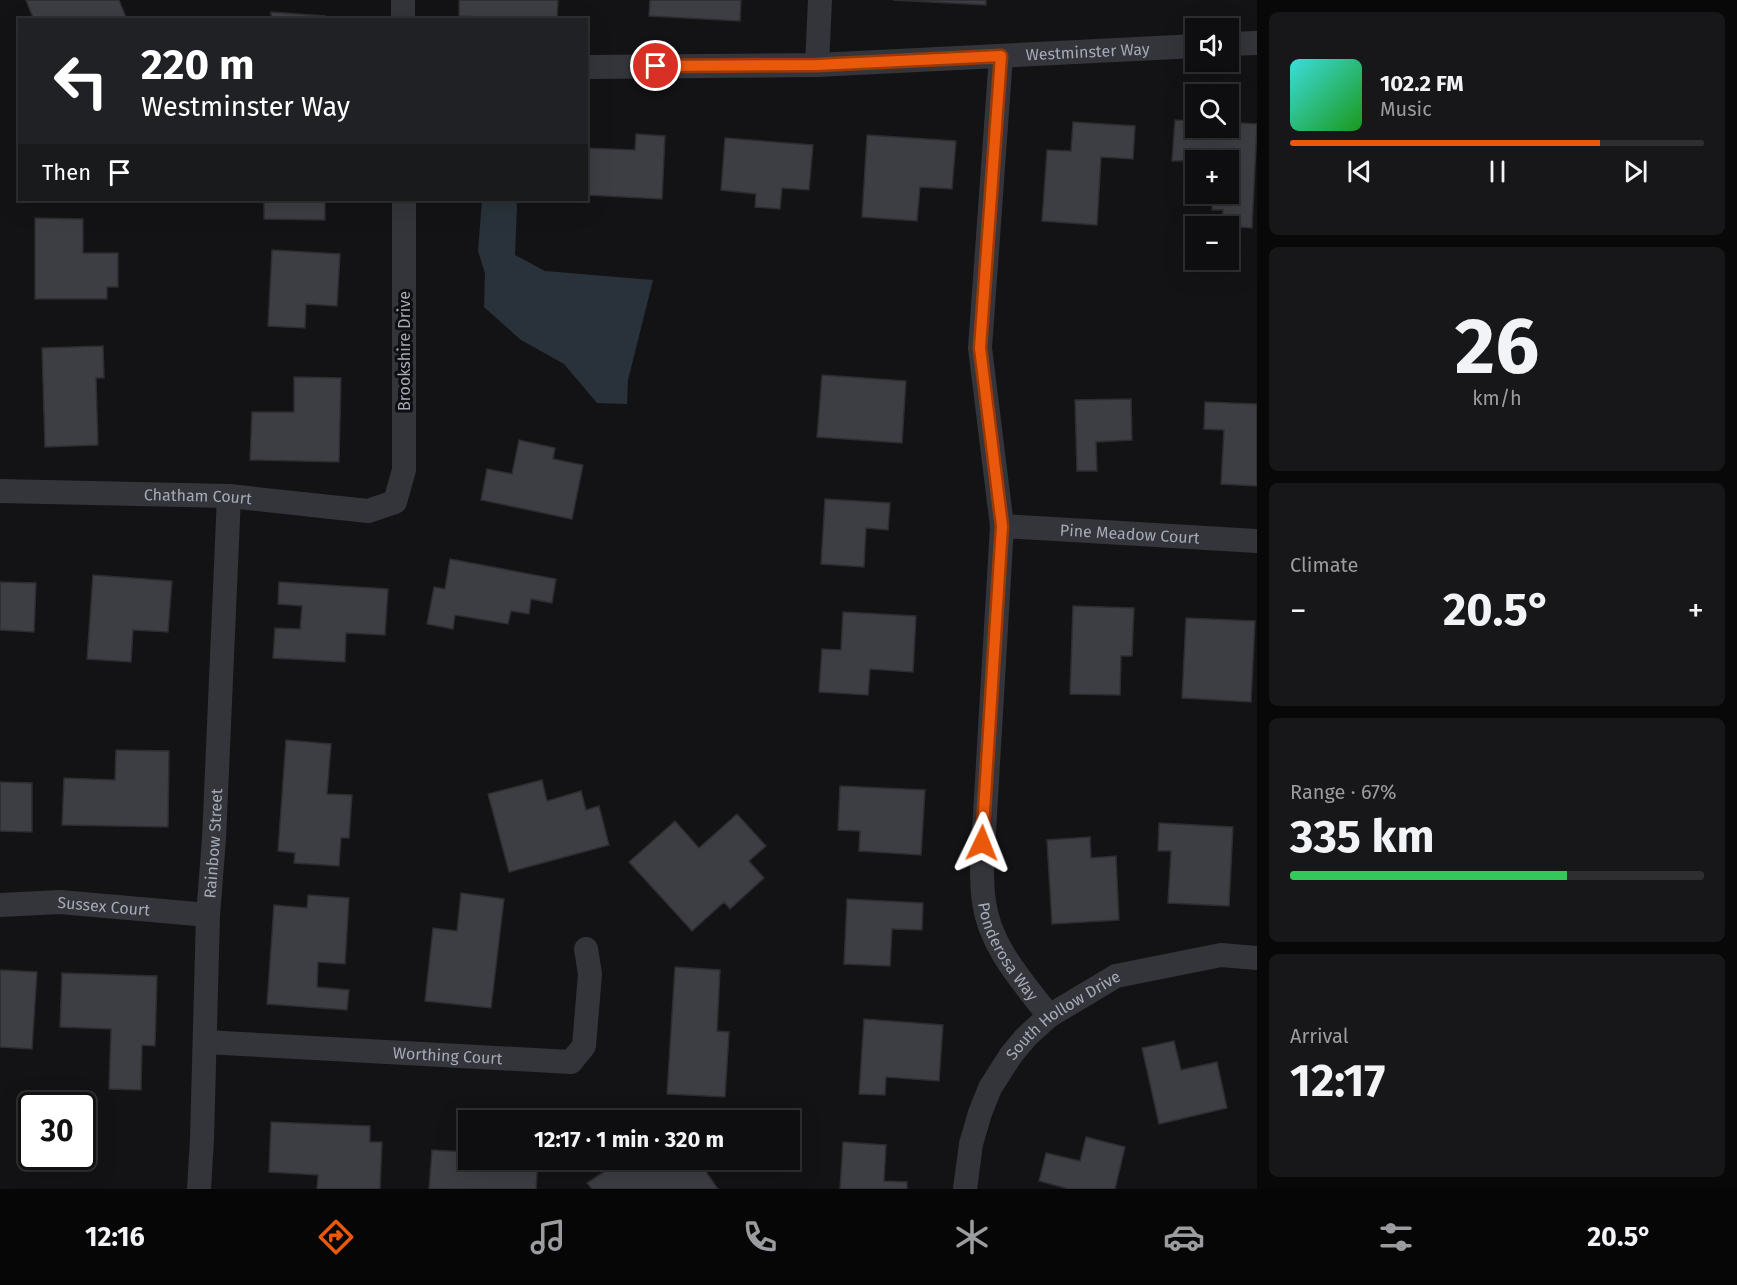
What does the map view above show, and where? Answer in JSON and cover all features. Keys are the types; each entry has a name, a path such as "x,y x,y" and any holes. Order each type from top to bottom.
{"street":[{"path":"403,0 403,18"},
{"path":"817,65 820,0"},
{"path":"1239,44 1257,43"},
{"name":"Westminster Way","path":"588,67 817,65 1185,47"},
{"name":"Ponderosa Way","path":"1001,56 980,348 1002,526 982,865 984,904 993,934 1009,963 1049,1016"},
{"name":"Brookshire Drive","path":"395,502 404,470 404,201"},
{"name":"Chatham Court","path":"0,491 229,496 368,511 395,502"},
{"name":"Rainbow Street","path":"199,1189 208,915 229,496"},
{"name":"Pine Meadow Court","path":"1002,526 1257,541"},
{"name":"Sussex Court","path":"0,905 60,902 208,915"},
{"name":"Worthing Court","path":"205,1042 571,1062 584,1046 590,974 586,949"},
{"name":"South Hollow Drive","path":"965,1189 971,1144 990,1088 1026,1037 1049,1016 1116,976 1221,955 1257,958"}],"shaded area":[{"path":"482,201 516,201 515,255 545,271 653,280 628,380 627,404 597,403 564,364 521,340 484,307 485,273 478,251"}],"building":[{"path":"26,0 119,0 126,18 33,18"},
{"path":"459,0 558,0 557,18 459,16"},
{"path":"650,0 741,0 740,21 649,16"},
{"path":"893,0 986,0 986,5"},
{"path":"271,12 325,16 325,18 271,18"},
{"path":"1175,120 1185,120 1185,138 1239,138 1239,123 1257,124 1252,228 1239,227 1239,216 1223,216 1223,210 1212,210 1212,204 1239,204 1239,150 1185,150 1185,161 1172,161"},
{"path":"1073,122 1135,126 1133,159 1101,157 1097,225 1042,221 1047,150 1071,151"},
{"path":"636,134 665,136 662,199 588,195 588,148 635,150"},
{"path":"867,135 956,141 952,189 920,187 917,221 862,217"},
{"path":"725,138 813,145 809,190 782,188 780,209 755,207 756,194 721,190"},
{"path":"264,201 325,201 325,220 264,219"},
{"path":"35,218 83,219 83,253 118,253 118,287 107,287 107,299 35,299"},
{"path":"272,250 340,254 337,306 306,304 305,328 268,326"},
{"path":"103,346 104,378 96,378 98,445 45,447 42,348"},
{"path":"822,375 906,381 902,443 817,437"},
{"path":"294,377 341,378 339,462 250,460 252,412 294,412"},
{"path":"1131,399 1132,440 1096,442 1097,471 1077,471 1075,400"},
{"path":"1205,402 1257,404 1257,486 1221,484 1224,430 1204,429"},
{"path":"519,440 555,448 553,459 583,465 572,519 481,500 487,469 512,474"},
{"path":"825,499 890,503 888,530 866,528 864,567 821,564"},
{"path":"450,559 556,579 552,603 531,599 529,614 511,611 508,624 455,615 453,629 427,624 434,587 445,589"},
{"path":"93,575 172,581 168,632 133,630 131,662 87,659"},
{"path":"0,582 36,583 34,632 0,630"},
{"path":"279,582 388,589 385,635 346,633 345,662 273,658 275,628 300,629 302,606 278,604"},
{"path":"1073,606 1134,608 1132,656 1121,656 1120,695 1070,694"},
{"path":"843,612 916,616 913,672 870,669 868,695 819,692 822,649 841,650"},
{"path":"1186,618 1255,621 1251,702 1182,698"},
{"path":"286,740 331,744 327,794 352,795 349,838 341,838 339,866 294,863 295,853 278,851"},
{"path":"116,750 169,751 168,827 62,825 64,778 115,780"},
{"path":"542,780 547,801 581,791 586,810 599,806 609,845 509,872 488,794"},
{"path":"0,782 32,783 32,832 0,831"},
{"path":"840,786 925,790 921,855 859,851 860,831 838,830"},
{"path":"737,814 766,846 749,861 764,878 730,909 724,902 692,931 629,862 675,821 699,848"},
{"path":"1159,823 1233,827 1229,906 1168,903 1171,851 1158,851"},
{"path":"1090,837 1091,858 1116,856 1119,920 1052,924 1047,840"},
{"path":"461,893 504,899 491,1008 425,1001 433,928 457,931"},
{"path":"308,895 349,898 345,964 318,962 317,987 349,990 347,1010 267,1004 274,905 307,908"},
{"path":"847,899 923,903 922,930 892,929 890,966 844,964"},
{"path":"675,967 720,970 717,1031 729,1032 725,1097 667,1094"},
{"path":"0,970 37,972 32,1049 0,1047"},
{"path":"62,973 157,976 155,1046 142,1045 141,1090 109,1089 111,1029 60,1027"},
{"path":"864,1019 943,1025 939,1081 886,1077 885,1095 859,1094"},
{"path":"1174,1041 1181,1070 1217,1062 1227,1108 1159,1124 1142,1048"},
{"path":"271,1122 370,1126 370,1142 382,1142 380,1189 317,1189 318,1175 269,1172"},
{"path":"1086,1137 1125,1147 1115,1189 1069,1189 1039,1181 1046,1153 1080,1161"},
{"path":"843,1142 886,1145 884,1181 907,1182 907,1189 840,1189"},
{"path":"432,1150 458,1151 458,1170 537,1170 536,1189 429,1189"},
{"path":"607,1170 705,1170 718,1189 592,1189 587,1183"}],"route":[{"path":"656,66 817,65 1001,56 980,348 1002,526 982,843"}]}
